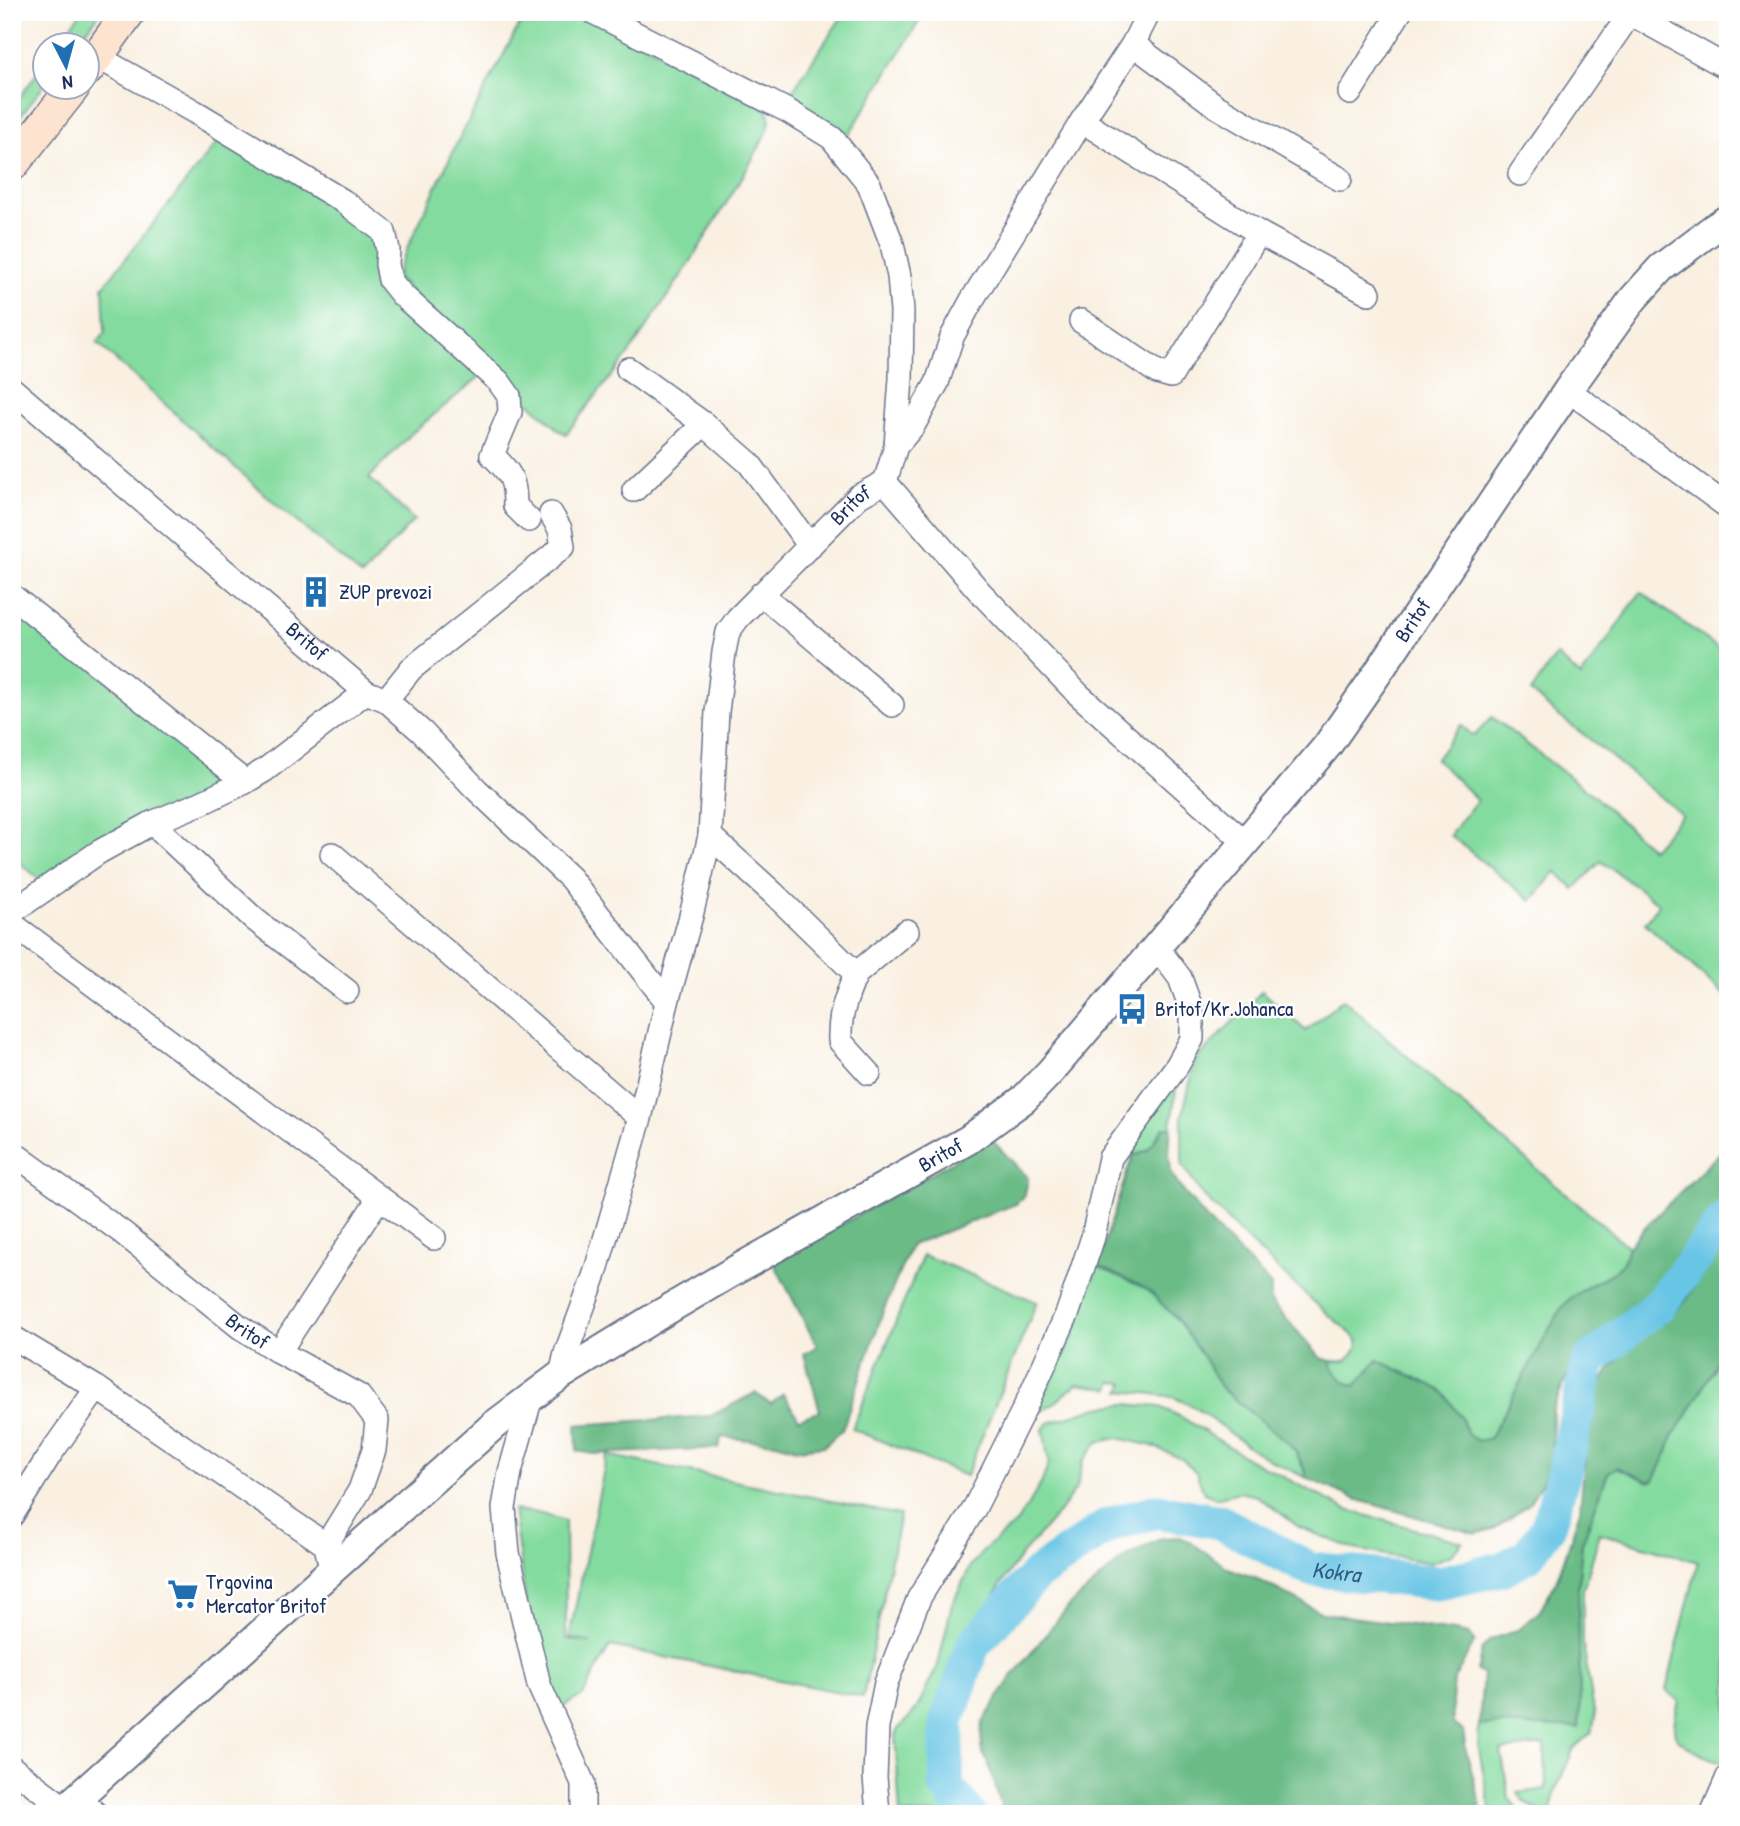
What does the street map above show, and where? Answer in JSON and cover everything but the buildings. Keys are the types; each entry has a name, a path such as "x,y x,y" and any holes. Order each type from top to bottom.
{"main road":[{"path":"102,48 129,12"},
{"path":"12,165 62,102"}],"street":[{"path":"593,12 778,106 832,138 869,184 892,244 899,276 902,311 896,446 885,482"},
{"path":"896,446 913,426 937,383 952,337 967,309 1082,121 1133,44 1149,12"},
{"path":"1350,93 1400,12"},
{"path":"1520,174 1629,13 1728,68"},
{"path":"1133,44 1216,106 1340,179"},
{"path":"102,67 206,118 333,195 384,232 390,280 402,295 499,382 509,396 510,412 492,455 507,470 515,485 515,506 528,520"},
{"path":"1082,121 1259,233 1369,293"},
{"name":"Britof","path":"12,1768 74,1808 329,1558 531,1396 561,1375 732,1272 968,1140 1024,1099 1051,1071 1327,746 1568,390 1633,299 1661,268 1728,219"},
{"path":"1082,321 1157,372 1171,376 1259,233"},
{"path":"628,369 704,424 749,463 810,546"},
{"name":"Britof","path":"12,389 422,732 570,878 667,1002"},
{"path":"1568,390 1728,507"},
{"path":"634,490 704,424"},
{"name":"Britof","path":"561,1375 640,1118 710,836 717,712 729,632 738,618 859,496 885,482 980,592 1078,694 1245,843"},
{"path":"12,912 99,852 152,823 201,803 265,771 376,696 563,547 560,529 551,514"},
{"path":"761,594 892,705"},
{"path":"12,596 245,782"},
{"path":"152,823 254,919 348,991"},
{"path":"710,836 773,892 856,974"},
{"path":"332,854 640,1118"},
{"path":"12,924 434,1238"},
{"path":"869,1073 840,1041 839,1022 856,974 907,931"},
{"path":"878,1814 875,1777 877,1727 886,1683 919,1598 974,1509 1027,1404 1068,1312 1093,1237 1110,1158 1177,1066 1192,1039 1192,1011 1180,978 1156,946"},
{"name":"Britof","path":"12,1152 123,1233 240,1327 359,1396 377,1420 374,1450 360,1490 329,1558"},
{"path":"279,1352 379,1198"},
{"path":"12,1337 97,1388 329,1558"},
{"path":"12,1516 51,1453 97,1388"},
{"path":"531,1396 510,1472 504,1508 508,1553 539,1685 583,1783 583,1814"},
{"path":"1712,1814 1728,1777"}],"green space":[{"path":"81,12 101,12 85,32 66,32"},
{"path":"526,12 584,12 768,110 770,122 747,169 691,261 628,355 566,434 397,281 399,266 458,141"},
{"path":"845,12 925,12 845,141 820,117 786,100"},
{"path":"32,80 32,101 12,127 12,108"},
{"path":"223,135 378,236 383,259 483,374 412,433 369,478 414,520 362,576 280,508 97,343 105,333 103,287"},
{"path":"1641,592 1728,655 1728,998 1645,923 1659,904 1601,861 1574,889 1556,871 1531,901 1450,835 1477,800 1436,759 1461,725 1471,734 1476,734 1492,717 1594,796 1652,849 1682,815 1531,692 1556,655 1581,677"},
{"path":"12,601 229,782 45,883 12,857"},
{"path":"1262,991 1306,1031 1343,999 1628,1247 1623,1262 1615,1271 1583,1289 1560,1310 1490,1438 1479,1441 1468,1436 1461,1417 1444,1393 1431,1385 1413,1378 1355,1386 1342,1380 1336,1374 1331,1361 1346,1361 1357,1348 1356,1338 1250,1243 1202,1194 1182,1164 1182,1117 1195,1061"},
{"path":"1177,1081 1171,1127 1164,1127 1149,1149 1138,1155 1133,1154 1143,1128"},
{"path":"1164,1127 1171,1127 1171,1171 1178,1185 1209,1222 1271,1285 1271,1302 1321,1358 1331,1361 1339,1377 1355,1386 1378,1360 1444,1393 1461,1417 1468,1435 1478,1441 1490,1438 1560,1310 1570,1298 1615,1271 1623,1262 1628,1247 1643,1229 1728,1145 1728,1202 1691,1240 1650,1295 1625,1311 1601,1333 1571,1369 1553,1408 1552,1454 1543,1481 1528,1505 1496,1528 1476,1534 1355,1499 1305,1477 1306,1473 1296,1452 1288,1443 1221,1388 1176,1318 1147,1289 1097,1266 1133,1154 1138,1155 1149,1149"},
{"path":"991,1139 1028,1178 1025,1194 1016,1204 911,1245 884,1309 842,1430 824,1446 797,1449 776,1443 721,1437 719,1448 593,1454 577,1451 576,1425 711,1416 755,1393 771,1404 783,1394 799,1419 820,1411 804,1354 817,1346 774,1263"},
{"path":"1728,1235 1728,1343 1672,1438 1654,1480 1650,1482 1617,1467 1608,1473 1582,1543 1578,1587 1579,1728 1495,1724 1479,1726 1483,1674 1477,1671 1482,1649 1490,1640 1520,1629 1540,1611 1557,1579 1569,1545 1580,1510 1590,1403 1609,1370 1653,1319 1676,1311 1687,1299"},
{"path":"923,1255 1037,1302 966,1476 852,1429"},
{"path":"1097,1266 1147,1289 1176,1318 1221,1388 1288,1443 1296,1452 1305,1477 1258,1453 1205,1414 1185,1403 1162,1395 1121,1391 1125,1383 1113,1382 1110,1389 1077,1384 1040,1412 1037,1403 1064,1355"},
{"path":"1728,1343 1728,1764 1698,1753 1678,1739 1674,1726 1679,1701 1666,1690 1698,1562 1600,1533 1583,1590 1583,1644 1595,1718 1591,1733 1574,1748 1556,1789 1550,1814 1524,1802 1518,1793 1546,1789 1545,1745 1501,1750 1509,1798 1520,1812 1491,1814 1478,1744 1479,1726 1580,1702 1578,1587 1582,1543 1608,1473 1617,1467 1650,1482 1668,1452 1672,1438"},
{"path":"1124,1404 1160,1407 1249,1459 1347,1510 1462,1542 1451,1555 1431,1563 1354,1549 1299,1527 1257,1496 1239,1492 1216,1498 1204,1493 1196,1472 1182,1459 1153,1446 1118,1438 1098,1442 1083,1461 1077,1487 1061,1510 1023,1553 1000,1586 978,1627 947,1718 939,1763 942,1791 952,1814 900,1814 895,1735 916,1710 938,1665 952,1604 971,1565 988,1546 1016,1524 1041,1484 1049,1463 1043,1429 1049,1423 1098,1407"},
{"path":"607,1455 900,1515 863,1697 610,1646 583,1695 558,1710 527,1611 513,1510 538,1513 565,1521 566,1639 592,1643 569,1638"},
{"path":"1180,1537 1228,1568 1255,1578 1322,1613 1469,1634 1475,1641 1454,1679 1453,1724 1463,1731 1481,1806 1468,1814 1004,1814 983,1754 981,1735 983,1722 1010,1679 1068,1607 1124,1558 1162,1538"}],"waterway":[{"name":"Kokra","path":"969,1814 946,1786 947,1721 973,1645 1036,1575 1109,1525 1157,1511 1220,1522 1310,1569 1438,1583 1502,1569 1527,1556 1548,1527 1567,1460 1589,1361 1659,1305 1728,1216"}],"place":[{"name":"ZUP prevozi","path":"316,592"},
{"name":"Britof/Kr.Johanca","path":"1132,1009"},
{"name":"Trgovina Mercator Britof","path":"183,1594"}]}
